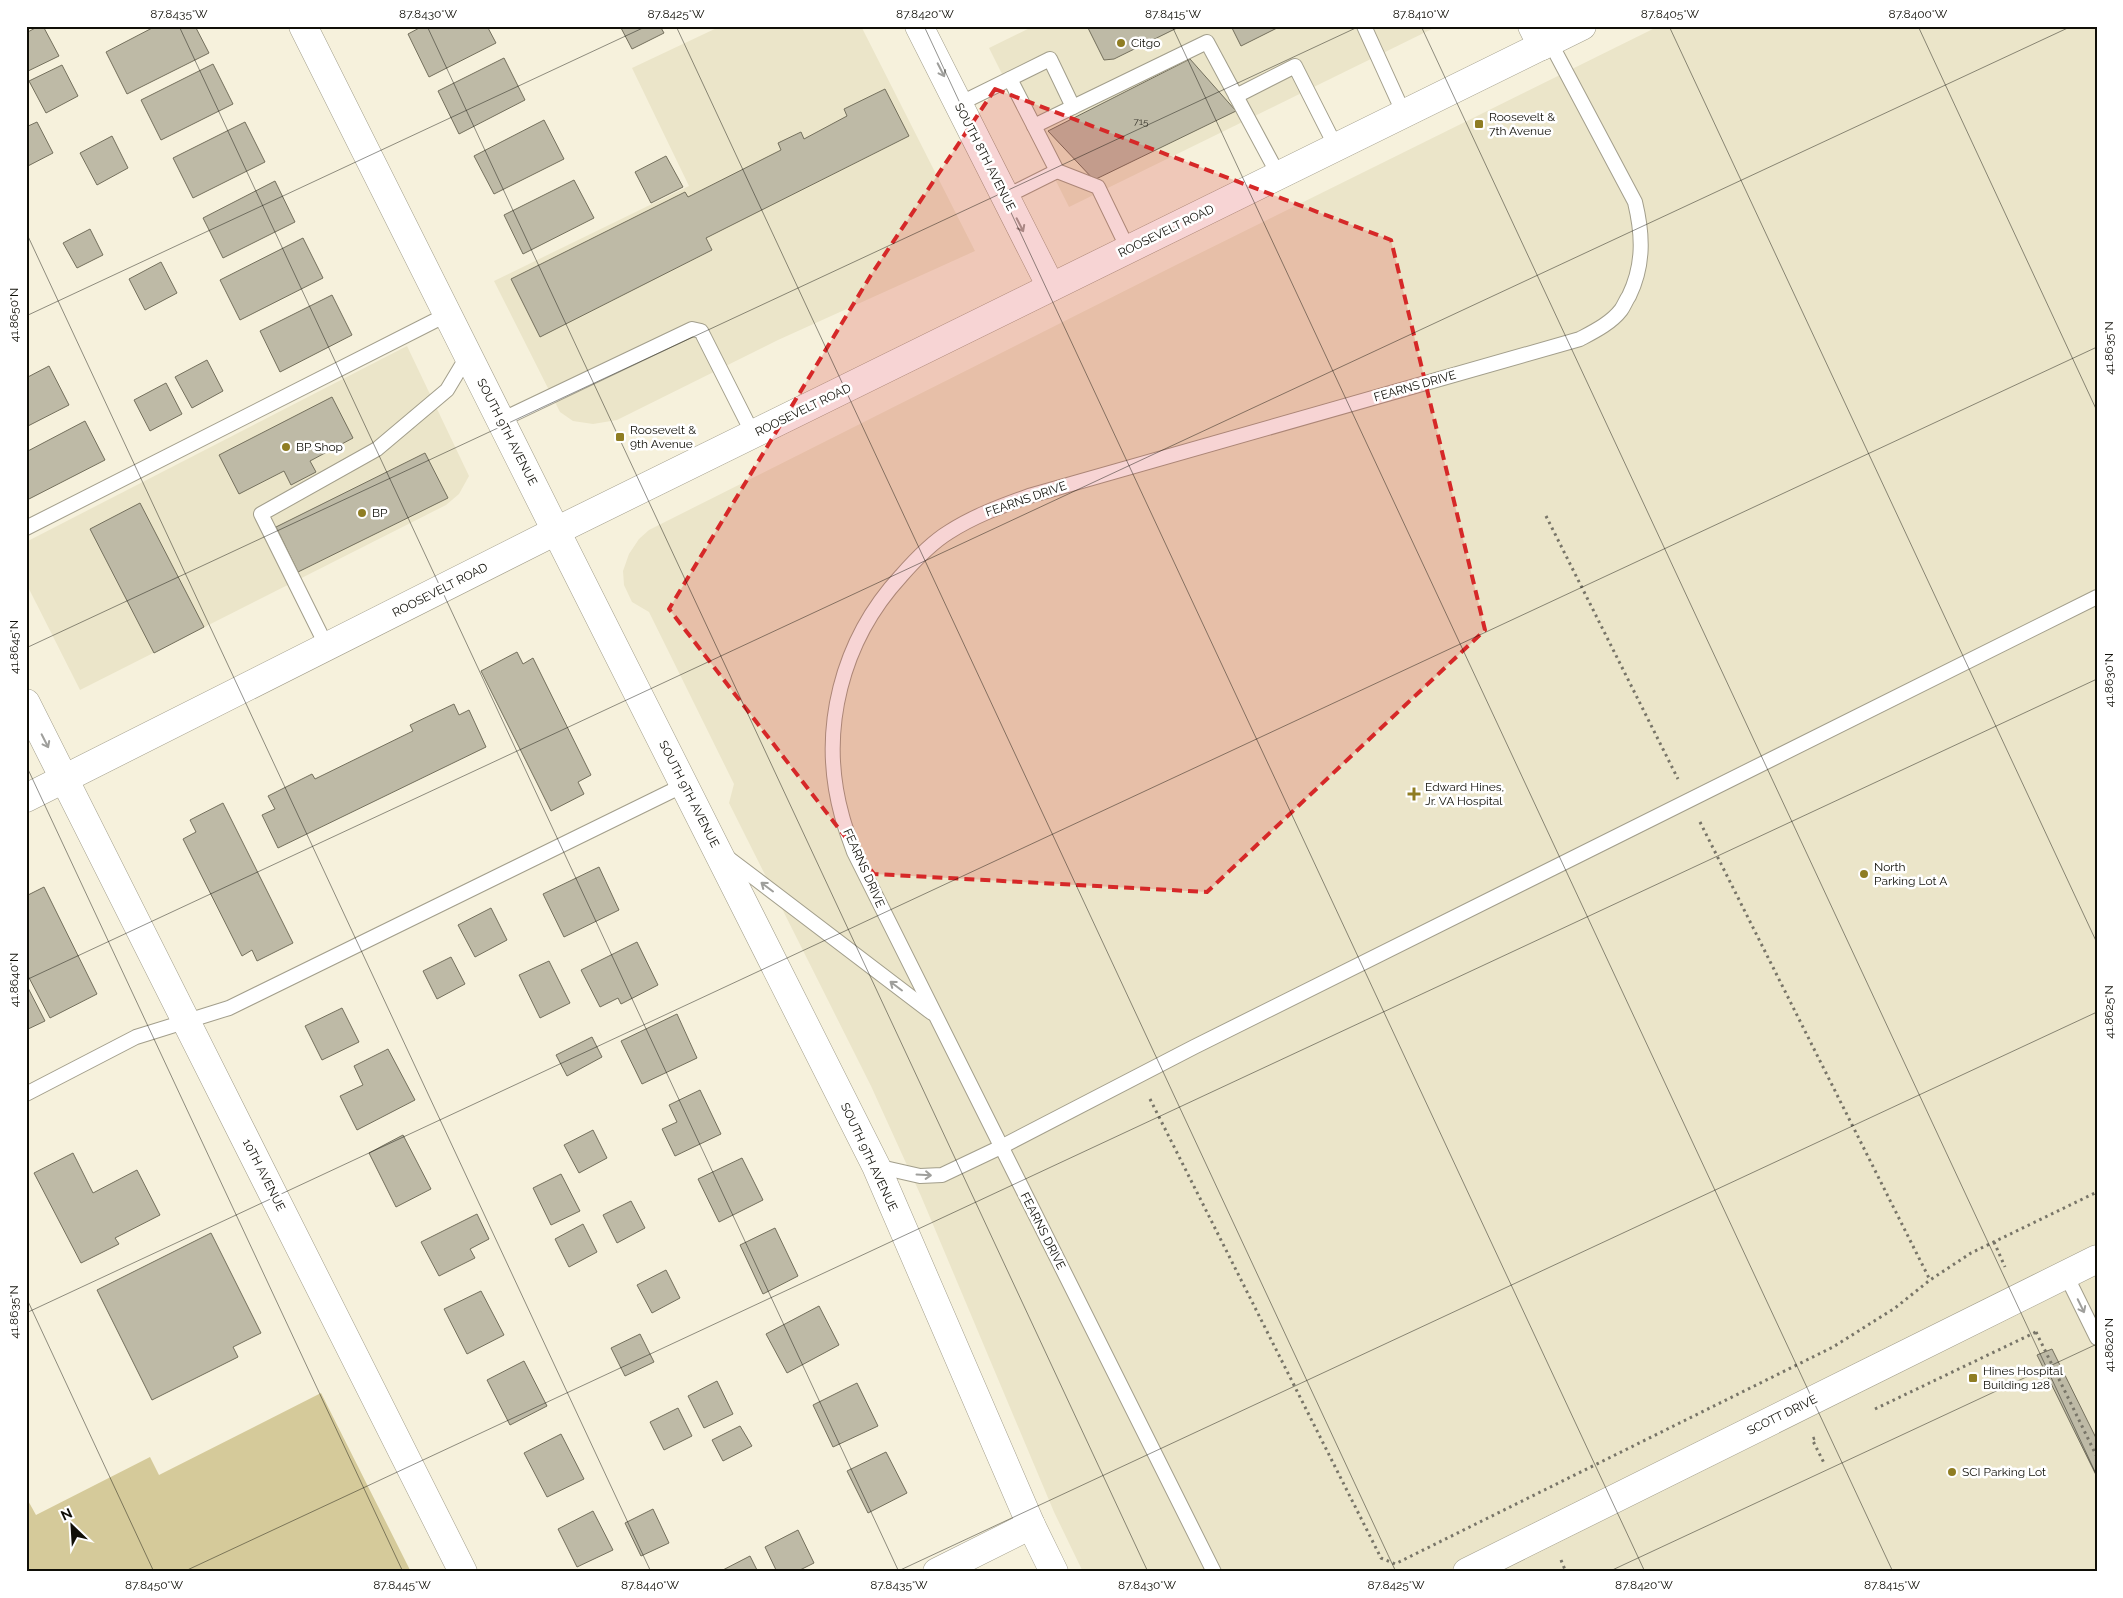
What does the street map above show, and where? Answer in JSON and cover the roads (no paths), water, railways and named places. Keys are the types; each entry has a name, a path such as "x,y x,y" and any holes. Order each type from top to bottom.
{"street":[{"name":"SOUTH 9TH AVENUE","path":"303,26 876,1166 1031,1525 1054,1572"},
{"name":"SOUTH 8TH AVENUE","path":"919,26 1051,287"},
{"name":"ROOSEVELT ROAD","path":"26,798 556,531 1404,114 1541,38 1582,26"},
{"name":"10TH AVENUE","path":"26,703 463,1572"},
{"name":"SCOTT DRIVE","path":"1467,1572 2097,1259"},
{"path":"937,1572 1031,1525"}],"lane":[{"path":"1364,26 1404,114"},
{"name":"FEARNS DRIVE","path":"1214,1572 854,852 842,816 835,780 833,744 835,711 842,677 869,616 890,587 915,560 947,533 984,513 1029,496 1580,339 1603,326 1622,310 1639,271 1640,224 1635,202 1541,38"},
{"path":"1034,126 1207,42 1279,176"},
{"path":"959,104 1050,59 1073,108"},
{"path":"1236,96 1295,66 1336,147"},
{"path":"1010,79 1057,171 1098,187 1128,249"},
{"path":"1006,197 1057,171"},
{"path":"26,528 448,314"},
{"path":"501,420 692,329 701,331 752,434"},
{"path":"327,647 261,514 377,449 446,390 468,355"},
{"path":"876,1166 920,1176 942,1175 2097,597"},
{"path":"26,1094 136,1037 229,1008 684,785"},
{"path":"715,848 935,1015"},
{"path":"2066,1275 2097,1338"}],"place":[{"name":"Citgo","path":"1121,43"},
{"name":"Roosevelt & 7th Avenue","path":"1479,124"},
{"name":"Roosevelt & 9th Avenue","path":"620,437"},
{"name":"BP Shop","path":"286,447"},
{"name":"BP","path":"362,513"},
{"name":"Edward Hines, Jr. VA Hospital","path":"1414,794"},
{"name":"North Parking Lot A","path":"1864,874"},
{"name":"Hines Hospital Building 128","path":"1973,1378"},
{"name":"SCI Parking Lot","path":"1952,1472"}]}
